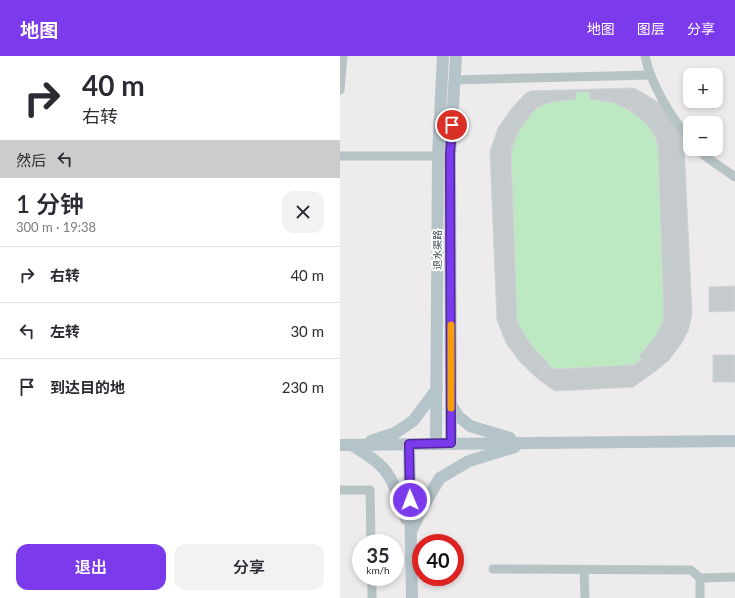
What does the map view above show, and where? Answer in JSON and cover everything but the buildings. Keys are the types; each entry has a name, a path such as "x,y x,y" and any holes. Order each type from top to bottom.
{"main road":[{"name":"退水渠路","path":"436,444 438,156 443,56"},
{"path":"451,443 450,155 456,56"},
{"path":"346,445 378,439 394,433 408,425 419,414 437,389"},
{"path":"451,404 458,416 470,426 493,434 531,443"},
{"path":"346,445 735,441"},
{"path":"410,531 428,496 440,478 469,461 531,443"},
{"path":"409,444 412,598"},
{"path":"346,445 377,462 384,469 401,504 410,531"}],"street":[{"path":"340,90 343,56"},
{"path":"644,56 650,75 666,104 683,129"},
{"path":"454,80 650,75"},
{"path":"340,156 438,156"},
{"path":"705,156 735,177"},
{"path":"340,490 370,490 371,534"},
{"path":"493,569 691,570 700,578 735,577"},
{"path":"584,570 585,598"},
{"path":"700,578 700,598"},
{"path":"372,586 372,598"}],"green space":[{"path":"634,88 658,102 670,115 683,141 692,315 688,331 653,373 633,387 555,391 538,379 520,362 506,343 497,320 490,152 496,134 505,118 516,104 530,91"}],"slow traffic":[{"path":"451,325 451,408"}],"route":[{"path":"410,500 409,444 451,443 450,155 452,125"}]}
